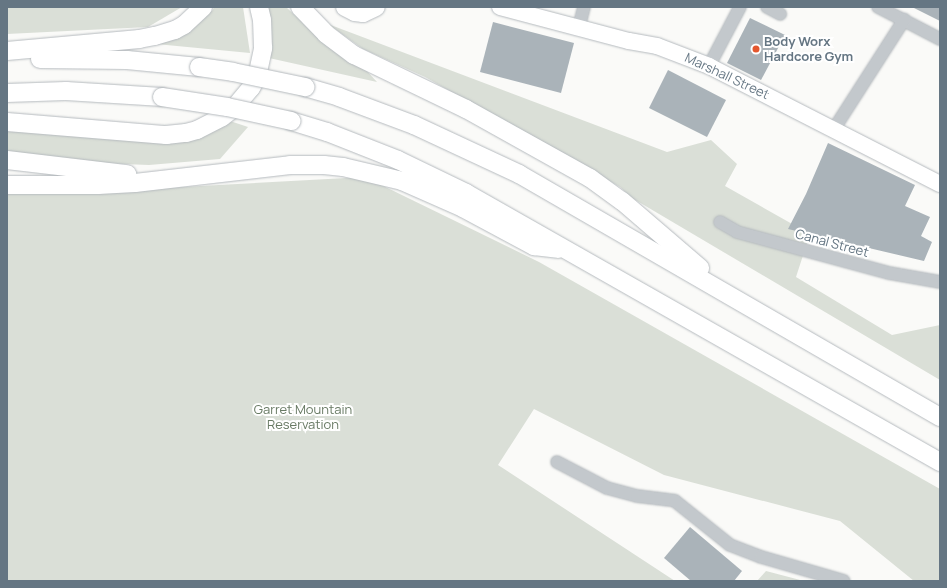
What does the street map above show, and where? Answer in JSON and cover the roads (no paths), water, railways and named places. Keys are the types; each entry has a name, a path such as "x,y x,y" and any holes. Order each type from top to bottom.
{"highway":[{"path":"7,51 139,39 155,36 175,30 184,25 203,7"},
{"path":"7,122 166,135 186,133 197,130 222,117 234,108 251,88 257,77 263,48 262,20 259,7"},
{"path":"300,7 326,34 354,54 466,109 590,178 622,201 736,298"},
{"path":"345,7 355,12 363,13 376,7"},
{"path":"7,61 96,58 199,67 256,76 305,87 382,112 485,156 553,192 940,417"},
{"path":"7,93 66,91 162,97 227,107 291,121 362,146 419,170 466,193 569,250 940,462"},
{"path":"7,160 136,174 183,175 223,173"},
{"path":"7,185 106,184 307,164 361,170 402,181 420,188 534,246 569,250"}],"main road":[{"name":"Marshall Street","path":"500,7 628,41 657,46 709,66 940,184"}],"street":[{"path":"579,27 584,7"},
{"path":"709,66 740,7"},
{"path":"767,7 780,14"},
{"path":"878,7 940,39"},
{"path":"834,129 904,20"},
{"name":"Canal Street","path":"720,222 737,232 876,269 940,282"},
{"path":"557,462 607,488 638,496 675,501 730,545 761,558 844,581"}],"place":[{"name":"Body Worx Hardcore Gym","path":"756,49"}],"park label":[{"name":"Garret Mountain Reservation","path":"303,418"}]}
